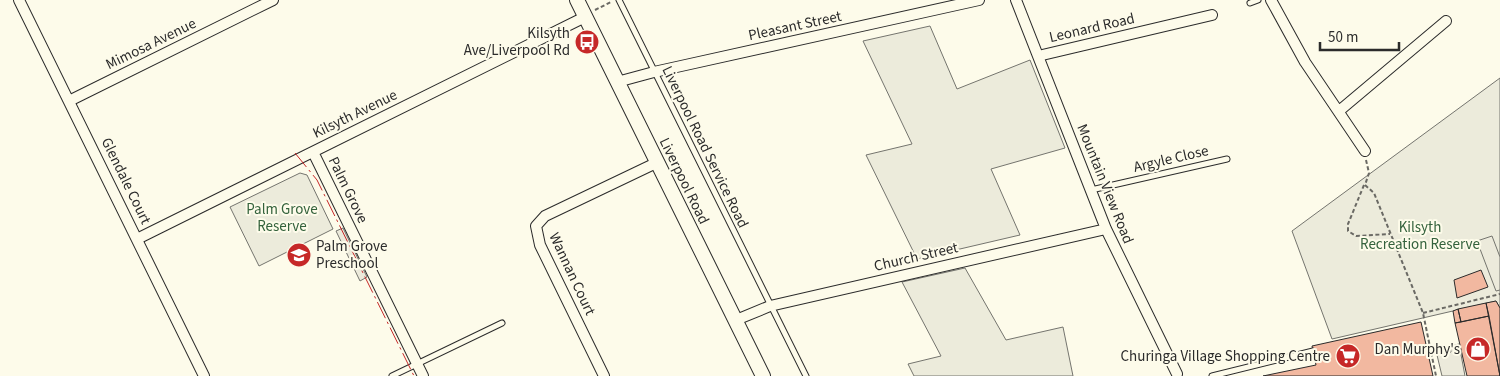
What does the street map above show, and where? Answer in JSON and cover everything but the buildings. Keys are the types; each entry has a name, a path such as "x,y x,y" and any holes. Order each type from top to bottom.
{"main road":[{"name":"Liverpool Road","path":"577,0 589,14 617,82 762,376"}],"street":[{"name":"Glendale Court","path":"19,0 204,376"},
{"name":"Mimosa Avenue","path":"69,101 273,0"},
{"name":"Pleasant Street","path":"617,82 654,72 979,0"},
{"name":"Mountain View Road","path":"1016,0 1106,229 1177,374"},
{"path":"1271,0 1305,62 1365,151"},
{"name":"Kilsyth Avenue","path":"137,239 589,14"},
{"name":"Leonard Road","path":"1038,56 1212,15"},
{"path":"1339,111 1446,21"},
{"name":"Palm Grove","path":"313,152 424,376"},
{"name":"Wannan Court","path":"604,376 540,245 536,226 545,216 656,163"},
{"name":"Church Street","path":"736,320 770,306 1106,229"}],"lane":[{"name":"Liverpool Road Service Road","path":"617,0 806,376"},
{"path":"1250,4 1258,0"},
{"name":"Argyle Close","path":"1091,190 1227,159"},
{"path":"392,376 502,322"},
{"path":"1212,376 1313,351"}],"path":[{"path":"589,14 617,0"},
{"path":"1365,151 1369,173 1348,224 1348,231 1356,236 1390,234"},
{"path":"1365,185 1374,192 1423,313 1436,376"},
{"path":"1423,313 1500,294"}],"green space":[{"path":"930,26 957,89 1030,60 1065,148 991,169 1020,235 917,259 866,155 912,144 863,41"},
{"name":"Kilsyth Recreation Reserve","path":"1500,78 1500,308 1496,301 1332,339 1292,231"},
{"name":"Palm Grove Reserve","path":"300,173 307,175 333,229 259,266 230,207"},
{"path":"965,268 1006,340 1063,327 1073,376 914,376 908,364 941,356 902,282"}],"shaded area":[{"path":"343,228 367,277 360,281 336,231"},
{"path":"1492,236 1500,257 1500,290 1496,291 1477,241"},
{"path":"1459,344 1465,376 1442,376 1437,355 1451,352 1450,346"}],"power":[{"path":"295,153 317,180 414,376"}],"place":[{"name":"Kilsyth Ave/Liverpool Rd","path":"587,42"},
{"name":"Palm Grove Preschool","path":"299,255"},
{"name":"Dan Murphy's","path":"1478,349"},
{"name":"Churinga Village Shopping Centre","path":"1348,356"}]}
